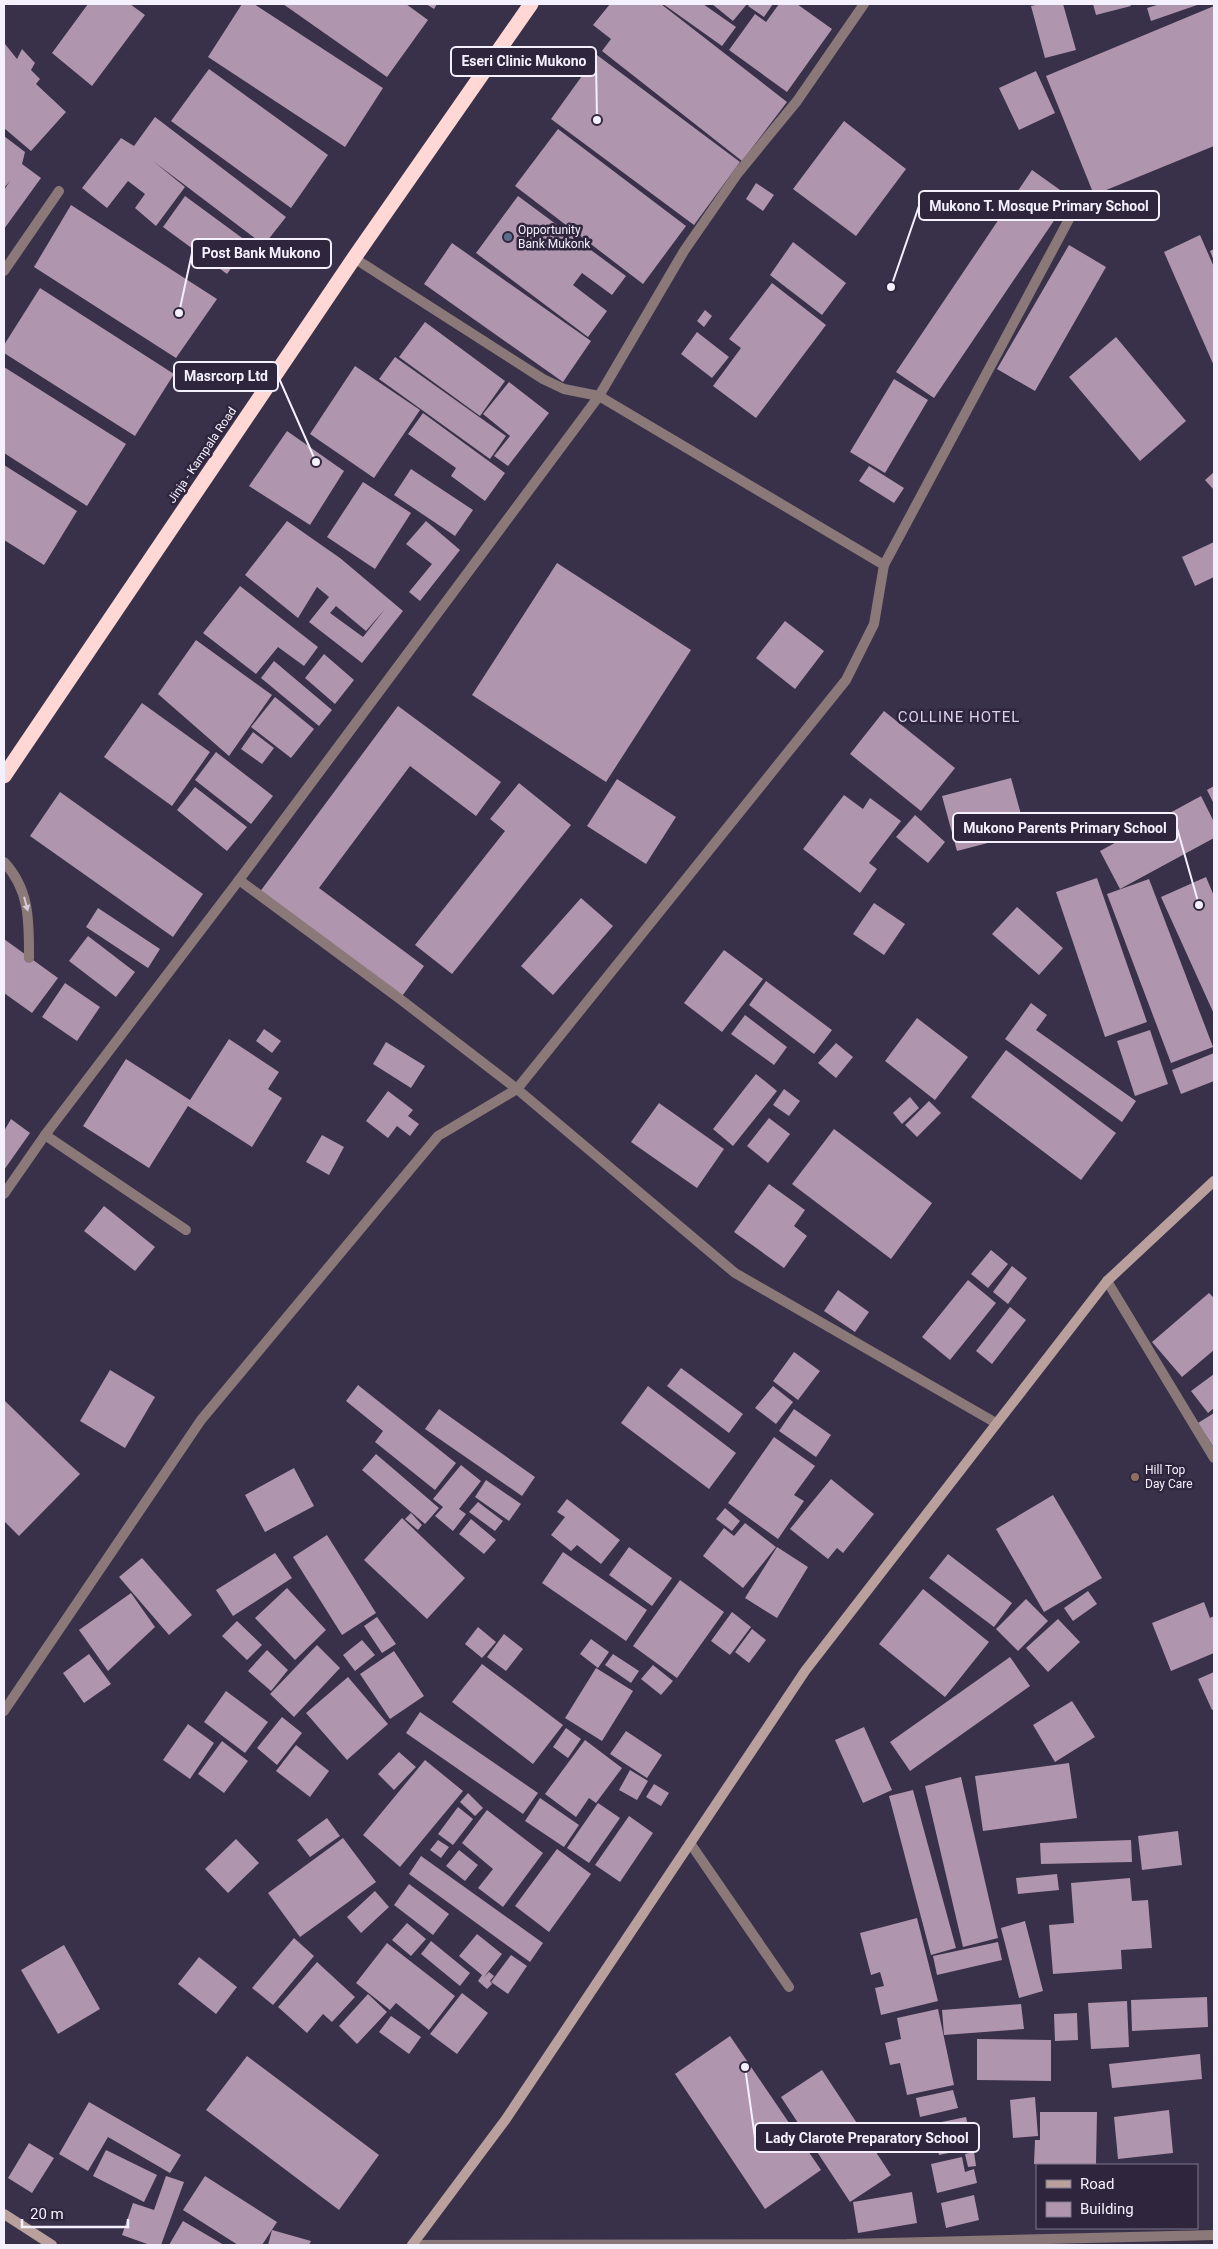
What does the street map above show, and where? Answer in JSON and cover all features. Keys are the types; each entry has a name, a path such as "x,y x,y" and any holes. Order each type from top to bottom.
{"highway":[{"name":"Jinja - Kampala Road","path":"4,776 354,258 531,4"}],"street":[{"path":"4,1194 45,1135 239,880 599,396 684,251 738,173 797,101 864,4"},
{"path":"4,272 59,191"},
{"path":"4,1711 208,1412 438,1136 517,1089 846,680 874,624 884,565 1076,208"},
{"path":"354,258 543,379 564,389 599,396 884,565"},
{"path":"4,862 22,889 29,915 29,958"},
{"path":"239,880 400,998 517,1089 735,1273 996,1423"},
{"path":"45,1135 186,1230"},
{"path":"412,2245 506,2119 805,1671 1107,1281 1214,1181"},
{"path":"1107,1281 1214,1458"},
{"path":"690,1843 789,1987"},
{"path":"4,2214 52,2245"},
{"path":"412,2245 847,2244 1214,2235"}],"building":[{"path":"88,4 130,4 145,15 92,86 52,53"},
{"path":"242,4 254,4 383,88 345,147 208,57"},
{"path":"283,4 406,4 428,20 387,77"},
{"path":"426,4 437,4 434,9"},
{"path":"610,4 661,4 787,102 742,161 602,51 611,39 593,25"},
{"path":"663,4 703,4 736,27 722,46"},
{"path":"712,4 747,4 733,21"},
{"path":"750,4 773,4 764,17 748,6"},
{"path":"779,4 797,4 832,29 787,92 729,50 755,14 766,22"},
{"path":"1063,4 1076,50 1045,58 1031,6"},
{"path":"1093,4 1130,4 1131,6 1096,15"},
{"path":"1160,4 1200,4 1151,21 1147,8"},
{"path":"1214,6 1214,146 1094,195 1046,76"},
{"path":"5,44 17,59 22,49 35,63 31,70 40,79 36,84 66,112 31,151 4,128"},
{"path":"597,55 740,162 694,225 551,119"},
{"path":"209,69 328,155 291,208 171,121"},
{"path":"1036,71 1055,113 1019,130 999,88"},
{"path":"155,117 286,217 264,245 153,161 185,187 156,226 135,208 145,194 128,181 107,208 82,188 121,138 134,146"},
{"path":"844,121 906,169 856,236 793,189"},
{"path":"558,129 686,226 643,284 515,186"},
{"path":"4,136 25,152 22,164 41,178 4,229 4,190 10,181 4,188"},
{"path":"1032,170 1070,197 934,398 896,372"},
{"path":"756,183 774,195 763,211 746,199"},
{"path":"185,196 249,243 227,274 163,227"},
{"path":"518,196 626,276 612,295 582,273 573,285 607,311 588,337 476,253"},
{"path":"71,205 217,299 176,358 34,267"},
{"path":"1200,235 1214,267 1214,366 1164,252"},
{"path":"793,242 846,283 822,315 770,275"},
{"path":"452,243 591,341 563,382 424,284"},
{"path":"1069,245 1106,267 1035,391 997,369"},
{"path":"1214,249 1214,261 1210,251"},
{"path":"772,283 826,325 756,418 713,386 741,348 729,339"},
{"path":"40,288 174,374 135,436 4,353 4,345"},
{"path":"705,310 712,316 704,327 697,321"},
{"path":"425,322 505,381 480,416 399,357"},
{"path":"697,332 729,357 712,378 681,354"},
{"path":"1116,337 1186,421 1140,461 1069,377"},
{"path":"395,357 506,436 490,459 379,379"},
{"path":"355,366 420,410 374,478 310,434"},
{"path":"4,367 126,444 87,506 4,453"},
{"path":"894,379 928,400 885,473 850,452"},
{"path":"509,382 549,413 508,466 494,456 510,436 483,414"},
{"path":"423,413 505,473 485,501 451,476 456,468 408,434"},
{"path":"287,431 344,471 310,525 249,486"},
{"path":"4,465 77,511 44,565 4,540"},
{"path":"869,466 904,488 894,503 859,481"},
{"path":"411,469 473,510 455,536 394,495"},
{"path":"1214,472 1214,490 1205,480"},
{"path":"363,482 411,513 375,569 327,537"},
{"path":"287,521 340,558 403,611 362,663 309,622 329,597 317,587 298,618 245,575","holes":["336,606 366,631 385,609 363,637 330,613"]},
{"path":"426,521 460,550 420,601 409,592 432,564 406,544"},
{"path":"1214,542 1214,577 1195,586 1182,557"},
{"path":"557,563 691,650 606,782 472,695"},
{"path":"240,586 318,647 304,666 278,647 256,674 203,633"},
{"path":"785,621 824,651 795,689 756,658"},
{"path":"196,640 272,695 229,756 158,694"},
{"path":"324,654 354,680 335,704 305,678"},
{"path":"274,661 332,710 319,726 261,678"},
{"path":"275,697 314,729 291,758 251,727"},
{"path":"142,703 210,752 172,806 104,757"},
{"path":"398,706 501,782 476,816 410,766 319,888 424,966 400,999 259,893"},
{"path":"884,711 955,768 921,811 850,754"},
{"path":"253,732 274,748 262,764 241,749"},
{"path":"216,752 273,796 251,824 195,780"},
{"path":"1011,778 1022,818 1003,824 1007,838 957,851 942,796"},
{"path":"617,779 676,817 646,864 587,826"},
{"path":"519,783 571,825 452,974 415,945 505,831 490,819"},
{"path":"1214,786 1214,804 1207,790"},
{"path":"195,787 247,827 227,851 177,810"},
{"path":"60,792 203,894 173,937 30,836"},
{"path":"844,795 863,809 870,798 901,821 869,863 877,869 860,893 803,849"},
{"path":"1201,796 1214,822 1214,838 1120,889 1100,851"},
{"path":"915,815 945,842 928,863 896,837"},
{"path":"1206,877 1214,896 1214,1014 1161,897"},
{"path":"1097,878 1147,1022 1105,1037 1056,892"},
{"path":"1149,879 1213,1047 1171,1063 1107,894"},
{"path":"581,898 613,926 553,995 521,966"},
{"path":"874,903 905,924 884,955 853,934"},
{"path":"1017,907 1063,948 1039,975 992,934"},
{"path":"98,908 160,949 148,968 86,927"},
{"path":"88,936 135,972 116,997 69,961"},
{"path":"4,939 58,978 32,1013 4,993"},
{"path":"724,950 763,979 722,1032 684,1003"},
{"path":"766,981 832,1030 814,1054 749,1005"},
{"path":"65,983 100,1007 77,1041 42,1017"},
{"path":"1031,1003 1047,1015 1036,1030 1136,1101 1122,1122 1005,1039"},
{"path":"745,1015 787,1047 774,1065 731,1034"},
{"path":"917,1018 968,1057 935,1100 885,1061"},
{"path":"264,1029 281,1041 272,1053 256,1041"},
{"path":"1150,1030 1168,1084 1135,1096 1117,1041"},
{"path":"229,1039 279,1072 268,1089 282,1098 252,1147 188,1106 149,1168 83,1126 126,1059 190,1100"},
{"path":"386,1042 425,1066 411,1088 373,1064"},
{"path":"836,1043 853,1057 836,1078 818,1063"},
{"path":"1006,1050 1116,1133 1081,1180 971,1097"},
{"path":"1214,1053 1214,1081 1181,1094 1172,1070"},
{"path":"756,1074 777,1091 733,1146 713,1129"},
{"path":"784,1089 800,1101 789,1116 773,1105"},
{"path":"388,1091 413,1110 408,1116 419,1124 410,1136 397,1126 388,1138 366,1121"},
{"path":"910,1097 919,1108 902,1124 893,1113"},
{"path":"929,1101 941,1113 917,1137 905,1125"},
{"path":"659,1103 724,1149 697,1188 631,1142"},
{"path":"769,1118 790,1134 768,1163 747,1146"},
{"path":"11,1119 30,1133 4,1170 4,1131"},
{"path":"834,1129 932,1203 891,1259 792,1184"},
{"path":"322,1135 344,1147 329,1175 306,1162"},
{"path":"769,1184 805,1210 794,1226 807,1236 784,1268 734,1232"},
{"path":"104,1206 155,1247 135,1271 84,1231"},
{"path":"991,1250 1008,1264 988,1288 971,1274"},
{"path":"1012,1266 1027,1278 1008,1304 993,1292"},
{"path":"968,1280 996,1303 950,1360 922,1337"},
{"path":"838,1290 869,1312 855,1332 824,1311"},
{"path":"1209,1293 1214,1298 1214,1350 1182,1377 1152,1342"},
{"path":"1010,1307 1026,1320 992,1364 976,1351"},
{"path":"794,1352 820,1371 798,1400 773,1381"},
{"path":"681,1368 743,1414 729,1433 667,1386"},
{"path":"110,1370 155,1397 125,1448 80,1421"},
{"path":"1214,1374 1214,1408 1208,1413 1191,1391"},
{"path":"358,1385 456,1463 435,1490 375,1442 383,1431 346,1401"},
{"path":"648,1386 736,1453 709,1489 621,1423"},
{"path":"773,1386 793,1402 776,1424 755,1408"},
{"path":"4,1400 80,1474 19,1536 4,1521"},
{"path":"439,1409 535,1477 522,1496 425,1429"},
{"path":"794,1409 831,1435 816,1457 779,1431"},
{"path":"1214,1413 1214,1448 1198,1423"},
{"path":"774,1437 815,1466 794,1495 804,1501 778,1539 728,1503"},
{"path":"376,1454 439,1508 425,1524 362,1470"},
{"path":"461,1465 481,1481 459,1509 466,1514 453,1531 435,1516 443,1507 433,1499"},
{"path":"294,1468 314,1506 265,1532 245,1495"},
{"path":"831,1479 874,1514 843,1553 837,1548 828,1559 790,1529"},
{"path":"486,1480 521,1504 509,1521 475,1497"},
{"path":"1053,1495 1102,1578 1044,1612 996,1529"},
{"path":"567,1499 620,1540 601,1564 577,1545 571,1551 551,1535 565,1517 557,1512"},
{"path":"478,1502 503,1521 495,1531 469,1512"},
{"path":"725,1508 740,1521 732,1531 716,1519"},
{"path":"411,1513 422,1525 418,1530 405,1519"},
{"path":"402,1518 465,1578 427,1619 364,1560"},
{"path":"471,1519 496,1540 484,1554 459,1534"},
{"path":"745,1523 776,1547 743,1588 703,1556 724,1528 734,1536"},
{"path":"327,1535 376,1613 342,1635 293,1557"},
{"path":"629,1547 672,1578 652,1606 609,1575"},
{"path":"777,1547 808,1567 777,1618 745,1598"},
{"path":"563,1552 647,1610 626,1641 542,1583"},
{"path":"275,1553 292,1578 233,1616 216,1590"},
{"path":"948,1554 1012,1603 994,1627 929,1578"},
{"path":"142,1558 192,1615 169,1635 119,1577"},
{"path":"680,1580 724,1612 677,1678 633,1646"},
{"path":"287,1588 326,1630 295,1660 255,1618"},
{"path":"923,1589 989,1642 945,1697 879,1644"},
{"path":"1088,1591 1097,1604 1073,1621 1064,1608"},
{"path":"131,1593 155,1627 108,1671 79,1630"},
{"path":"1026,1599 1048,1621 1018,1651 996,1629"},
{"path":"1204,1602 1210,1618 1214,1616 1214,1653 1171,1671 1152,1623"},
{"path":"732,1612 751,1627 730,1655 711,1641"},
{"path":"377,1617 396,1644 382,1653 364,1626"},
{"path":"1058,1619 1080,1642 1048,1672 1026,1648"},
{"path":"237,1621 262,1645 247,1660 222,1636"},
{"path":"478,1627 496,1642 482,1658 465,1644"},
{"path":"752,1629 766,1640 749,1663 735,1652"},
{"path":"504,1634 523,1649 506,1671 487,1657"},
{"path":"591,1639 609,1652 598,1668 580,1654"},
{"path":"362,1640 375,1655 355,1671 343,1655"},
{"path":"317,1645 340,1668 294,1717 270,1694"},
{"path":"267,1650 288,1670 271,1691 248,1671"},
{"path":"394,1651 424,1696 390,1719 360,1674"},
{"path":"89,1654 111,1684 84,1703 63,1673"},
{"path":"613,1654 639,1671 631,1683 605,1665"},
{"path":"1010,1657 1030,1686 910,1771 890,1742"},
{"path":"482,1664 563,1725 533,1764 452,1702"},
{"path":"653,1665 673,1681 661,1695 641,1679"},
{"path":"596,1668 633,1691 602,1741 565,1718"},
{"path":"1214,1672 1214,1709 1212,1710 1198,1679"},
{"path":"348,1677 388,1724 347,1760 306,1713"},
{"path":"226,1691 268,1722 245,1753 204,1722"},
{"path":"1072,1701 1095,1737 1055,1762 1033,1725"},
{"path":"420,1712 538,1793 523,1814 406,1733"},
{"path":"282,1717 302,1733 277,1765 257,1748"},
{"path":"188,1724 214,1743 190,1779 163,1760"},
{"path":"864,1727 892,1790 863,1803 835,1740"},
{"path":"566,1728 581,1739 568,1758 553,1747"},
{"path":"626,1731 662,1755 647,1778 610,1754"},
{"path":"585,1740 622,1768 596,1803 589,1798 576,1817 545,1794"},
{"path":"222,1741 248,1761 224,1793 198,1774"},
{"path":"296,1745 329,1771 310,1797 276,1771"},
{"path":"399,1752 416,1767 394,1790 378,1774"},
{"path":"425,1760 463,1791 400,1867 363,1835"},
{"path":"1069,1763 1077,1818 983,1831 975,1776"},
{"path":"630,1770 648,1781 637,1800 619,1790"},
{"path":"961,1777 998,1938 963,1947 925,1786"},
{"path":"654,1784 669,1793 661,1806 646,1797"},
{"path":"913,1790 956,1948 931,1955 889,1796"},
{"path":"468,1793 483,1808 475,1816 460,1802"},
{"path":"540,1798 579,1825 564,1847 525,1821"},
{"path":"598,1803 620,1818 589,1863 567,1848"},
{"path":"458,1807 473,1819 453,1845 438,1834"},
{"path":"487,1810 543,1853 503,1907 478,1888 493,1869 462,1843"},
{"path":"629,1816 653,1833 620,1882 595,1865"},
{"path":"327,1818 340,1836 310,1857 297,1840"},
{"path":"1178,1831 1182,1865 1142,1870 1138,1836"},
{"path":"343,1838 376,1882 300,1937 268,1893"},
{"path":"236,1839 259,1863 228,1893 205,1869"},
{"path":"438,1840 449,1847 441,1858 430,1850"},
{"path":"1131,1840 1132,1862 1041,1864 1040,1843"},
{"path":"557,1849 591,1874 549,1932 515,1906"},
{"path":"459,1850 478,1865 465,1881 446,1866"},
{"path":"421,1856 543,1943 530,1962 409,1874"},
{"path":"1057,1874 1059,1890 1018,1894 1016,1878"},
{"path":"1130,1878 1132,1901 1148,1900 1152,1948 1121,1950 1122,1969 1053,1974 1049,1925 1074,1923 1071,1883"},
{"path":"409,1884 449,1914 433,1935 394,1905"},
{"path":"375,1891 389,1907 361,1933 347,1917"},
{"path":"917,1918 938,2001 881,2015 875,1988 884,1986 880,1972 871,1975 860,1933"},
{"path":"1025,1921 1043,1991 1019,1998 1001,1928"},
{"path":"407,1923 426,1939 411,1956 392,1940"},
{"path":"477,1934 502,1954 484,1977 489,1972 494,1976 490,1981 492,1984 487,1989 478,1981 482,1975 459,1956"},
{"path":"294,1938 314,1956 273,2005 252,1988"},
{"path":"431,1941 470,1973 460,1986 421,1954"},
{"path":"998,1942 1002,1960 937,1975 933,1956"},
{"path":"387,1943 455,1996 429,2030 396,2003 390,2010 356,1983"},
{"path":"64,1945 100,2009 58,2034 21,1970"},
{"path":"511,1955 527,1966 508,1994 491,1982"},
{"path":"199,1957 237,1987 216,2014 178,1984"},
{"path":"317,1962 355,1997 332,2022 323,2014 307,2033 278,2007"},
{"path":"462,1993 488,2013 457,2054 430,2034"},
{"path":"368,1994 387,2012 357,2044 339,2026"},
{"path":"1207,1997 1208,2027 1132,2031 1131,2000"},
{"path":"1127,2001 1129,2047 1091,2049 1088,2003"},
{"path":"1021,2004 1024,2029 944,2035 942,2010"},
{"path":"938,2009 954,2085 907,2095 900,2063 890,2065 885,2043 901,2039 897,2018"},
{"path":"1077,2013 1078,2040 1055,2041 1054,2014"},
{"path":"391,2016 421,2037 409,2054 379,2032"},
{"path":"730,2036 821,2170 765,2209 675,2074"},
{"path":"977,2039 1051,2040 1051,2081 977,2080"},
{"path":"1200,2054 1202,2079 1112,2088 1109,2064"},
{"path":"247,2056 379,2155 339,2210 206,2110"},
{"path":"822,2070 891,2175 850,2202 781,2097"},
{"path":"953,2090 958,2108 920,2117 916,2098"},
{"path":"1035,2097 1038,2136 1013,2138 1010,2100"},
{"path":"89,2102 181,2155 170,2173 108,2137 88,2171 59,2154"},
{"path":"1169,2110 1173,2153 1118,2159 1114,2117"},
{"path":"1040,2112 1097,2112 1096,2164 1034,2164 1035,2140 1040,2140"},
{"path":"966,2117 973,2148 939,2155 932,2124"},
{"path":"29,2143 54,2158 32,2193 8,2178"},
{"path":"106,2150 157,2175 144,2202 93,2176"},
{"path":"974,2152 976,2166 968,2167 965,2154"},
{"path":"962,2157 965,2172 974,2169 977,2183 937,2193 931,2164"},
{"path":"166,2176 184,2182 161,2245 150,2245 122,2235 133,2203 154,2210"},
{"path":"205,2176 277,2222 262,2245 238,2245 183,2210"},
{"path":"912,2192 917,2223 858,2233 853,2202"},
{"path":"974,2195 979,2220 946,2228 941,2203"},
{"path":"183,2221 224,2245 169,2245"},
{"path":"272,2230 311,2241 309,2245 268,2245"}],"place":[{"name":"Eseri Clinic Mukono","path":"597,120"},
{"name":"Opportunity Bank Mukonk","path":"508,237"},
{"name":"Mukono T. Mosque Primary School","path":"891,287"},
{"name":"Post Bank Mukono","path":"179,313"},
{"name":"Masrcorp Ltd","path":"316,462"},
{"name":"Mukono Parents Primary School","path":"1199,905"},
{"name":"Hill Top Day Care","path":"1135,1477"},
{"name":"Lady Clarote Preparatory School","path":"745,2067"}],"district":[{"name":"COLLINE HOTEL","path":"959,717"}]}
